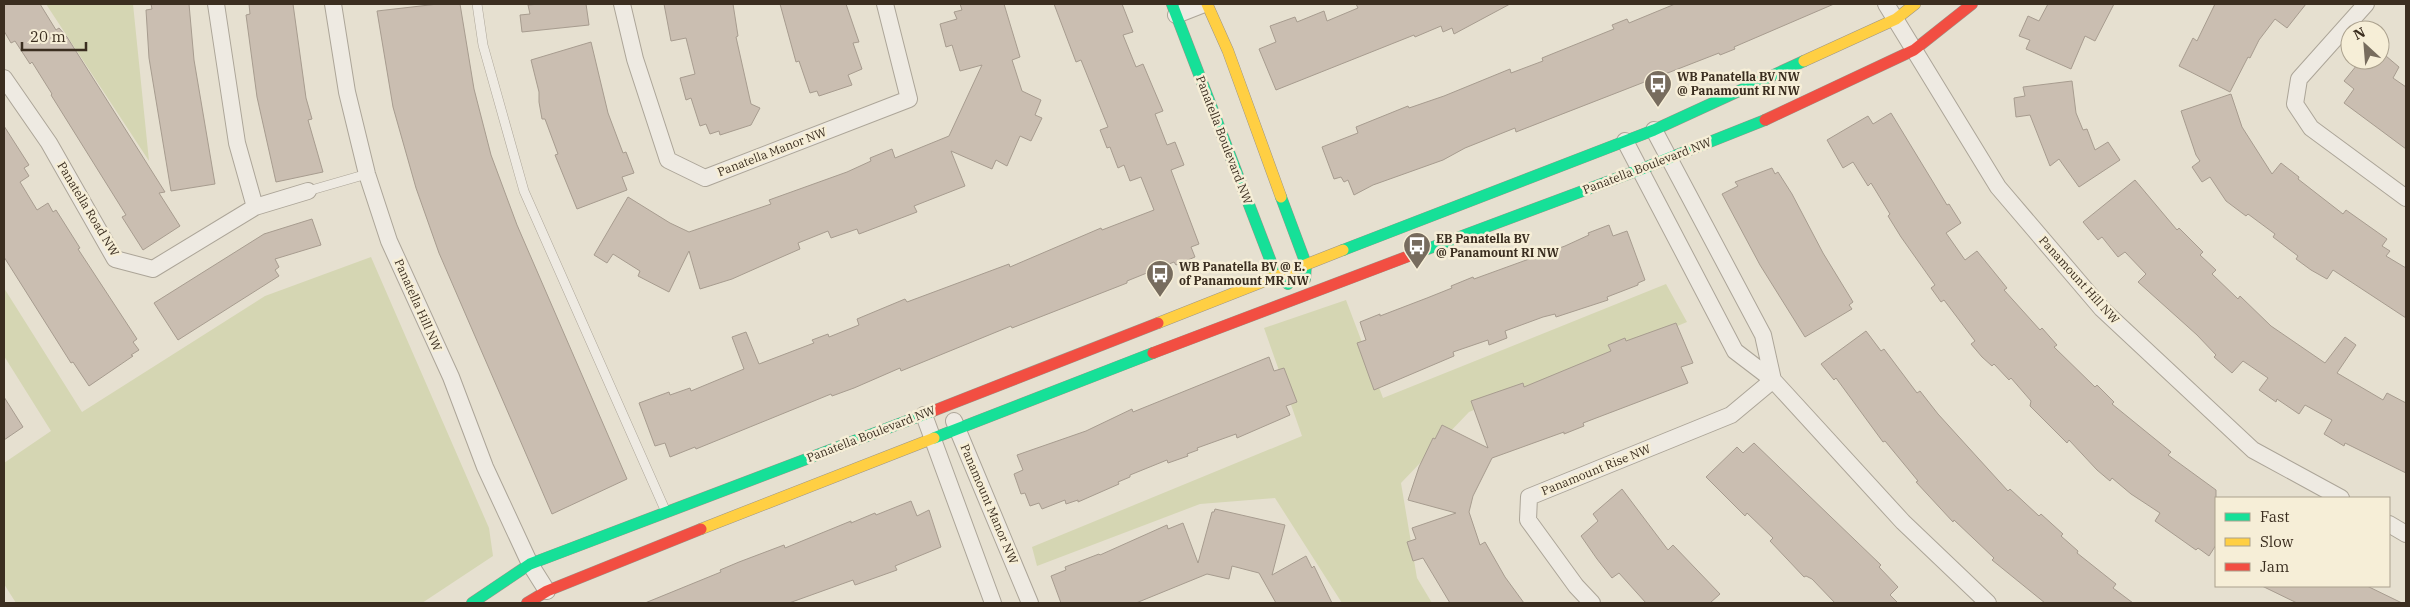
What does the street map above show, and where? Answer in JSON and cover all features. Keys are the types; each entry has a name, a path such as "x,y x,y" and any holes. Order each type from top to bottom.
{"street":[{"path":"216,4 237,143 255,207"},
{"name":"Panatella Hill NW","path":"333,4 347,92 367,174 389,241 450,376 485,467 530,564 547,591"},
{"name":"Panatella Manor NW","path":"622,4 635,59 668,160 705,178 910,99 885,4"},
{"path":"1174,9 1206,4 1228,51 1306,264 1304,295"},
{"name":"Panamount Hill NW","path":"1886,4 1998,187 2102,309 2253,450 2339,497"},
{"name":"Panatella Boulevard NW","path":"472,603 530,564 924,415 1306,264 1654,130 1896,19 1916,4"},
{"name":"Panatella Boulevard NW","path":"527,603 547,591 766,503 934,440 1304,295 1639,170 1780,114 1914,50 1972,4"},
{"path":"2366,4 2300,79 2295,104 2311,128 2406,198"},
{"name":"Panatella Boulevard NW","path":"1174,9 1276,276"},
{"name":"Panatella Road NW","path":"4,78 49,143 115,259 153,269 255,207 308,191"},
{"path":"1654,130 1762,336 1773,380"},
{"path":"1625,141 1735,351 1773,380 1903,522 1988,603"},
{"path":"1276,276 1304,295"},
{"name":"Panamount Rise NW","path":"1592,603 1576,586 1528,520 1529,497 1731,415 1773,380"},
{"name":"Panamount Manor NW","path":"948,405 1030,603"},
{"path":"924,415 993,603"},
{"path":"2390,525 2406,534"}],"lane":[{"path":"477,4 482,45 524,191 666,512"},
{"name":"Panatella Road NW","path":"308,191 367,174"}],"green space":[{"path":"46,4 133,4 149,161"},
{"path":"371,257 489,528 493,556 422,603 16,603 4,584 4,463 51,431 4,356 4,288 82,412 265,296"},
{"path":"1666,284 1687,322 1469,412 1401,483 1417,578 1432,603 1342,603 1275,498 1200,504 1037,566 1032,547 1302,436 1264,328 1346,300 1383,398"}],"building":[{"path":"4,4 40,4 56,30 59,28 67,37 165,192 159,193 180,226 143,250 122,217 126,215 32,62 30,64 15,41 11,43 4,31"},
{"path":"151,4 189,4 194,60 215,184 171,191 149,58 146,10 152,9"},
{"path":"249,4 293,4 306,98 312,119 308,120 323,172 276,182 257,97 246,15 250,14"},
{"path":"438,4 460,4 474,89 491,155 517,225 627,479 552,514 439,253 416,188 393,107 377,11"},
{"path":"586,4 589,25 522,32 520,15 530,14 528,5"},
{"path":"664,4 733,4 738,36 736,37 751,104 760,108 751,125 720,135 719,131 710,134 706,124 700,126 691,98 686,100 680,78 695,74 686,38 671,41"},
{"path":"780,4 846,4 859,42 853,43 862,69 848,75 852,85 819,96 817,91 810,93 799,61 796,62"},
{"path":"960,4 1004,4 1020,57 1012,60 1022,91 1041,100 1035,115 1042,118 1031,141 1020,136 1007,166 996,160 992,169 951,151 965,186 914,206 917,212 859,234 857,229 831,238 828,231 798,243 800,249 732,279 700,289 689,251 669,292 638,276 640,271 613,254 607,263 594,255 628,197 670,223 689,232 771,204 769,200 847,172 871,161 870,158 892,149 895,158 949,136 982,65 960,71 952,45 946,47 940,24 957,19 954,12 962,10"},
{"path":"1054,4 1122,4 1133,32 1123,35 1136,67 1143,64 1163,111 1155,114 1167,145 1175,142 1184,165 1171,170 1199,244 1191,247 1195,257 1176,265 1174,262 1127,281 1127,283 1012,328 1011,326 901,371 900,368 854,388 832,396 831,394 696,449 695,447 670,457 665,443 655,446 639,403 669,392 670,395 690,388 691,391 744,369 732,337 746,332 759,364 814,343 812,340 828,334 829,337 859,325 857,319 905,299 907,302 1009,264 1010,267 1101,228 1102,230 1154,210 1141,177 1130,181 1124,165 1118,168 1110,147 1107,148 1100,130 1108,127 1081,60 1076,62"},
{"path":"1356,4 1510,4 1454,34 1452,28 1443,32 1441,26 1276,90 1259,49 1276,42 1270,26 1295,17 1297,22 1324,11 1327,21 1358,8"},
{"path":"1675,4 1834,4 1734,47 1735,49 1720,55 1719,53 1516,132 1515,128 1465,148 1443,160 1373,185 1354,195 1348,180 1344,182 1341,177 1334,179 1322,147 1358,133 1356,127 1408,106 1409,108 1444,96 1510,69 1511,73 1543,61 1542,58 1614,29 1612,25 1627,19 1629,23"},
{"path":"2048,4 2114,4 2095,41 2085,36 2071,69 2026,49 2030,40 2019,36 2028,16 2039,21"},
{"path":"2215,4 2306,4 2287,28 2275,19 2259,40 2250,58 2248,57 2230,92 2179,66 2193,38 2197,41"},
{"path":"591,42 608,113 623,153 626,152 634,173 622,177 627,190 577,209 555,155 558,154 545,119 542,119 539,92 531,60"},
{"path":"2390,59 2399,67 2393,78 2406,87 2406,149 2344,103 2354,89 2344,81 2353,70 2390,70"},
{"path":"2072,81 2076,113 2083,130 2087,129 2095,150 2108,142 2120,160 2079,187 2059,159 2050,166 2030,115 2016,117 2014,98 2025,96 2023,87"},
{"path":"2231,94 2242,127 2272,174 2281,163 2299,177 2298,179 2343,214 2346,210 2387,239 2382,246 2390,251 2386,256 2406,268 2406,318 2333,270 2327,279 2311,270 2296,259 2298,256 2273,237 2275,234 2248,214 2246,216 2226,201 2210,177 2202,182 2192,167 2200,161 2196,155 2181,111"},
{"path":"1891,113 1947,205 1949,204 1961,223 1946,233 1965,260 1977,251 2007,288 2004,290 2040,330 2042,328 2057,345 2054,347 2095,387 2097,385 2114,402 2112,404 2171,452 2168,455 2216,490 2215,547 2209,556 2198,548 2196,550 2155,521 2160,513 2131,494 2112,478 2110,481 2097,470 2069,440 2067,443 2030,406 2031,401 2011,378 2009,380 1994,364 1992,366 1971,344 1975,341 1944,300 1941,302 1931,288 1935,285 1901,237 1888,216 1890,214 1871,183 1868,186 1853,162 1843,168 1827,140 1868,116 1873,124"},
{"path":"4,126 29,165 24,168 29,176 20,182 37,210 48,203 53,212 56,210 80,248 78,249 137,339 133,342 139,350 131,355 133,356 89,386 73,362 71,363 4,257"},
{"path":"1772,168 1775,174 1778,172 1792,194 1823,253 1853,302 1849,305 1852,309 1805,337 1760,265 1722,194 1738,186 1735,182"},
{"path":"2135,180 2177,230 2179,228 2203,252 2200,255 2216,270 2212,274 2238,299 2240,296 2271,326 2325,363 2345,337 2356,345 2337,373 2383,400 2387,393 2406,403 2406,473 2345,443 2344,446 2324,434 2332,420 2305,405 2299,414 2277,399 2276,402 2259,390 2268,378 2243,361 2232,373 2214,357 2216,355 2197,335 2138,282 2146,274 2125,252 2118,257 2102,237 2098,240 2083,222"},
{"path":"312,219 321,245 275,259 279,267 275,270 279,276 178,340 154,303 264,234"},
{"path":"1609,225 1613,236 1627,231 1645,280 1638,283 1638,285 1607,297 1608,300 1556,317 1555,314 1543,317 1505,331 1507,338 1489,345 1488,340 1453,352 1454,356 1374,390 1357,343 1366,340 1360,322 1427,298 1473,277 1474,279 1565,246 1589,235 1588,233"},
{"path":"1676,323 1693,363 1681,367 1688,383 1583,423 1584,426 1564,434 1564,432 1492,458 1473,496 1469,512 1480,545 1485,542 1505,577 1524,603 1450,603 1423,558 1413,561 1407,542 1416,539 1412,528 1456,513 1408,500 1419,467 1433,438 1435,439 1442,425 1488,448 1471,401 1523,383 1524,387 1611,351 1608,345 1625,338 1626,341"},
{"path":"1866,331 1881,351 1884,349 1917,393 1920,391 1938,414 2008,491 2010,489 2039,516 2041,514 2063,534 2061,536 2078,551 2077,553 2116,584 2113,588 2133,603 2045,603 1992,560 1994,558 1954,520 1953,522 1916,482 1918,481 1885,441 1883,442 1836,378 1834,380 1821,364"},
{"path":"1269,357 1274,371 1284,368 1297,402 1286,406 1290,415 1237,438 1236,434 1197,448 1198,450 1187,454 1188,456 1168,463 1167,460 1130,475 1130,477 1118,482 1119,484 1078,502 1078,500 1066,504 1065,500 1042,509 1039,503 1030,506 1025,493 1021,494 1014,474 1023,470 1017,455 1086,431 1132,409 1133,412"},
{"path":"4,397 23,427 4,440"},
{"path":"1754,443 1881,565 1879,567 1898,587 1890,595 1898,603 1835,603 1812,579 1804,577 1770,541 1773,538 1747,513 1745,516 1706,477 1737,447 1743,453"},
{"path":"1622,489 1668,550 1673,545 1720,594 1710,603 1646,603 1619,573 1612,578 1597,559 1581,536 1598,521 1593,514"},
{"path":"911,501 917,516 929,510 941,547 895,566 897,570 855,585 853,580 789,603 645,603 721,572 720,570 739,562 784,545 785,548 851,521 851,523 875,513 876,515"},
{"path":"1215,509 1285,525 1272,575 1306,556 1312,568 1314,566 1332,603 1276,603 1259,573 1232,566 1229,579 1207,574 1136,603 1061,603 1051,576 1066,570 1065,567 1100,555 1167,525 1168,529 1183,523 1198,563 1212,512"},
{"path":"2264,587 2369,587 2402,603 2297,603"}],"traffic: fast":[{"path":"1172,4 1276,275 1288,284"},
{"path":"1343,250 1654,130 1804,61"},
{"path":"1414,254 1639,170 1765,120"},
{"path":"1281,197 1306,264 1305,279"},
{"path":"934,438 1153,353"},
{"path":"472,603 530,564 933,411"}],"traffic: slow":[{"path":"1207,4 1228,51 1281,197"},
{"path":"1804,61 1896,19 1915,4"},
{"path":"1158,323 1343,250"},
{"path":"701,529 934,438"}],"traffic: jam":[{"path":"1765,120 1914,50 1972,4"},
{"path":"1153,353 1414,254"},
{"path":"933,411 1158,323"},
{"path":"527,603 547,591 701,529"}],"place":[{"name":"WB Panatella BV NW @ Panamount RI NW","path":"1658,108"},
{"name":"EB Panatella BV @ Panamount RI NW","path":"1417,270"},
{"name":"WB Panatella BV @ E. of Panamount MR NW","path":"1160,298"}]}
